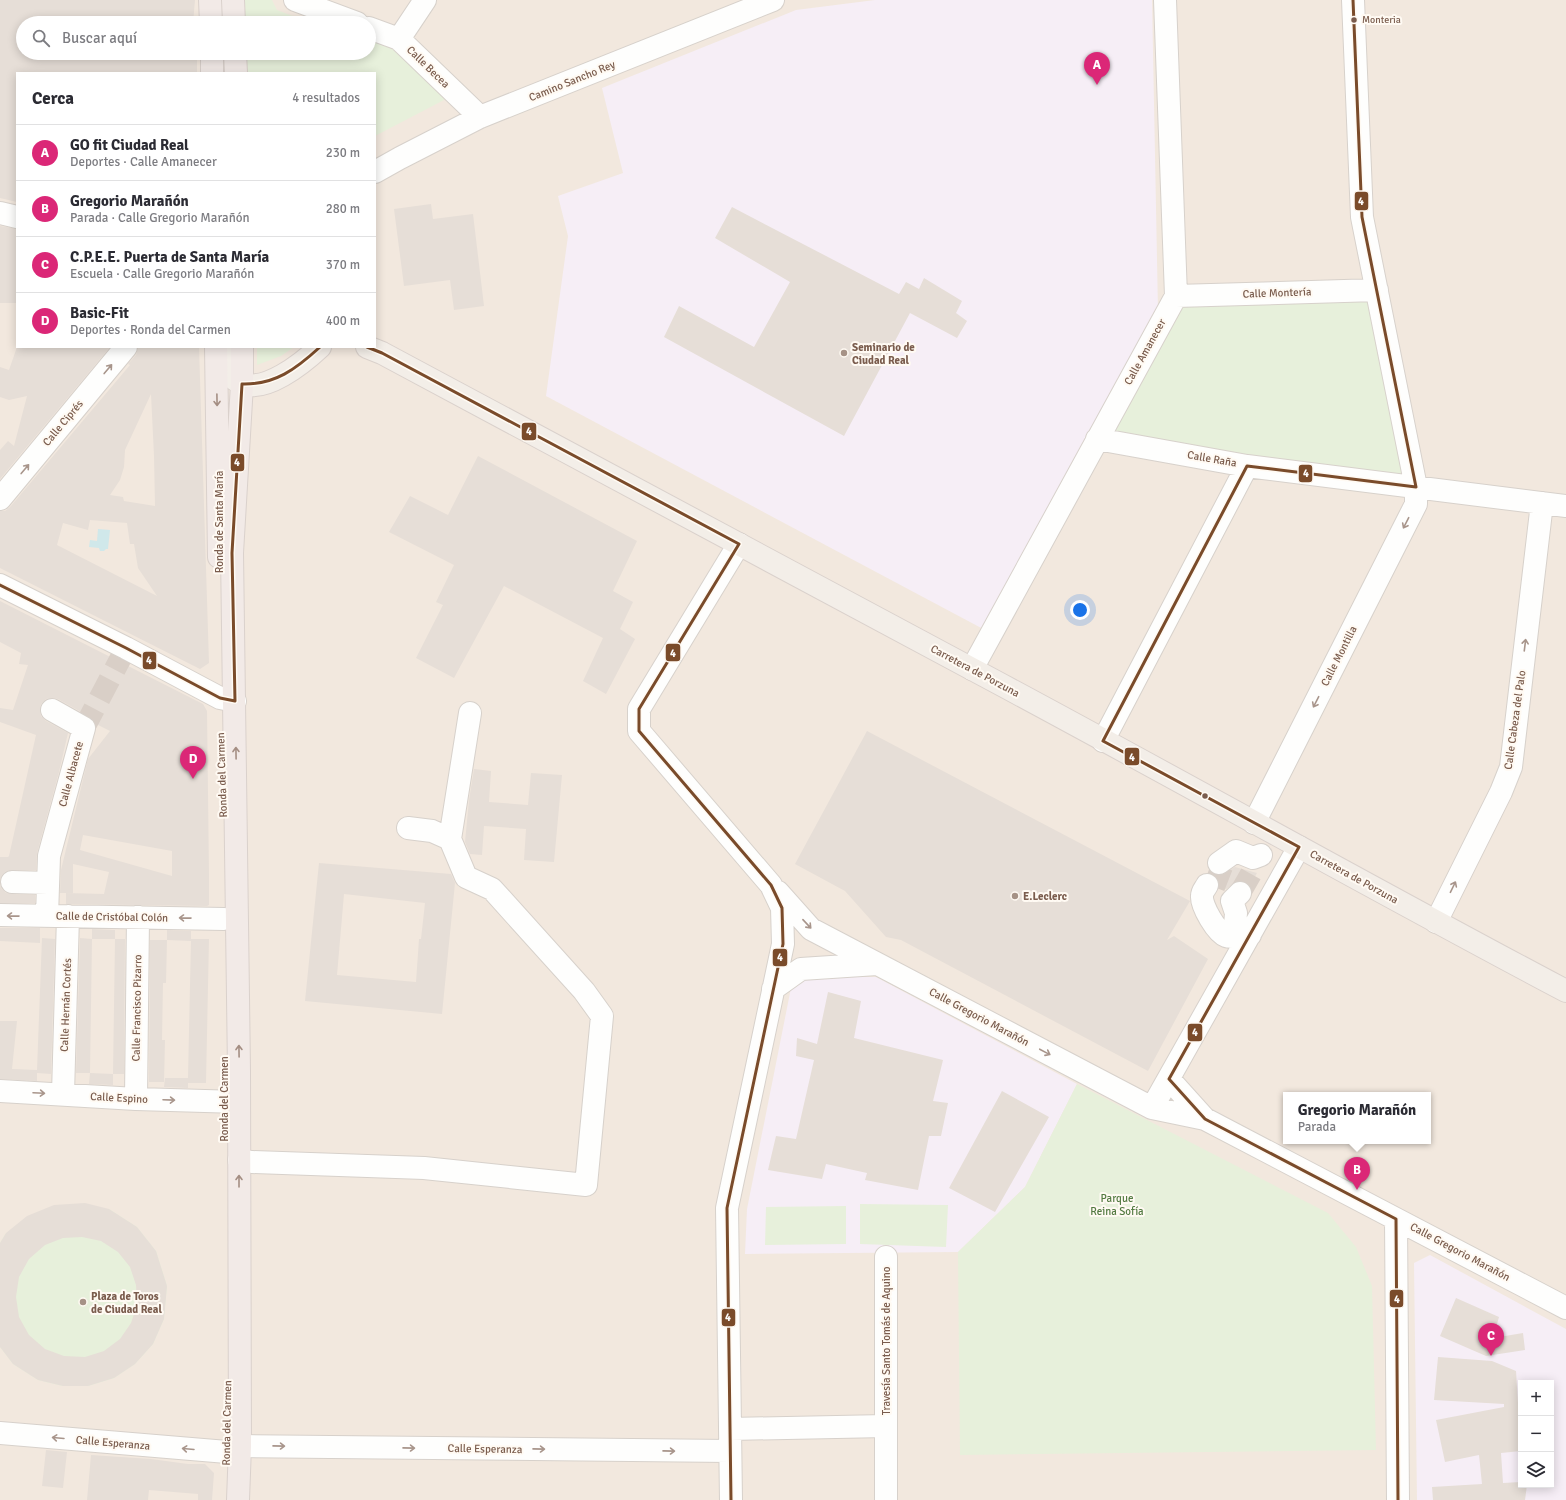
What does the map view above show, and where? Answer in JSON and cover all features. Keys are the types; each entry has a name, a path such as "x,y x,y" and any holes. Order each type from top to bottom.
{"highway":[{"path":"210,0 211,16"},
{"path":"233,0 234,16"},
{"path":"212,60 212,72"},
{"path":"235,60 236,72"},
{"name":"Ronda de Santa María","path":"216,348 227,699"},
{"name":"Ronda de Santa María","path":"227,699 232,553 242,384 242,348"},
{"name":"Ronda del Carmen","path":"225,1500 233,1449 239,1160 232,1102 224,918 224,827 227,699"},
{"name":"Ronda del Carmen","path":"227,699 232,1102 227,1344 233,1449 238,1500"}],"main road":[{"path":"226,348 228,372 234,379 242,384 252,385 277,378 291,371 319,348"},
{"name":"Carretera de Porzuna","path":"375,349 1104,740 1299,848 1566,991"},
{"path":"240,419 254,398 277,378"}],"street":[{"path":"294,0 338,16"},
{"path":"399,38 425,0"},
{"name":"Camino Sancho Rey","path":"376,171 480,118 773,0"},
{"path":"1165,0 1176,296"},
{"path":"1353,0 1362,216 1416,487"},
{"name":"Calle Becea","path":"376,30 399,38 480,118"},
{"path":"0,213 16,217"},
{"name":"Calle Montería","path":"1176,296 1377,290"},
{"name":"Calle Amanecer","path":"972,669 1176,296"},
{"name":"Calle Ciprés","path":"0,499 125,348"},
{"name":"Calle Raña","path":"1098,439 1247,466 1566,506"},
{"path":"1104,740 1247,466"},
{"name":"Calle Montilla","path":"1239,862 1264,828 1416,504 1416,487"},
{"name":"Calle Cabeza del Palo","path":"1436,922 1501,792 1511,767 1542,503"},
{"path":"731,1500 727,1208 783,944 782,908 771,885 639,730 639,709 739,544"},
{"path":"0,585 227,699"},
{"name":"Calle Albacete","path":"47,916 49,856 84,728 52,710"},
{"path":"239,1160 252,1162 424,1168 586,1185 602,1016 584,991 492,889 466,877 450,839 470,714"},
{"path":"408,828 432,831 450,839"},
{"path":"1152,1108 1248,935 1299,848"},
{"path":"12,882 48,884"},
{"name":"Calle Gregorio Marañón","path":"771,885 811,929 1152,1108 1205,1119 1566,1308"},
{"path":"1203,890 1224,892 1236,913 1236,931 1248,935 1227,937 1221,933 1204,908 1202,898 1203,890"},
{"name":"Calle de Cristóbal Colón","path":"0,915 224,918"},
{"name":"Calle Hernán Cortés","path":"64,1094 68,916"},
{"name":"Calle Francisco Pizarro","path":"136,1099 138,917"},
{"path":"773,989 801,969 878,964"},
{"name":"Calle Gregorio Marañón","path":"1169,1079 1205,1119"},
{"name":"Calle Espino","path":"0,1090 136,1099 232,1102"},
{"path":"1396,1219 1398,1500"},
{"name":"Travesía Santo Tomás de Aquino","path":"886,1256 886,1500"},
{"name":"Travesía Santo Tomás de Aquino","path":"730,1429 886,1426"},
{"name":"Calle Esperanza","path":"0,1433 233,1449 730,1451"}],"shaded area":[{"path":"0,0 1566,0 1566,1500 0,1500"},
{"name":"Seminario de Ciudad Real","path":"875,0 1152,0 1158,311 985,630 546,396 568,236 558,196 623,173 602,88 796,10"},
{"path":"805,977 876,977 1077,1084 1025,1187 958,1252 745,1254 747,1209 791,988"},
{"path":"1430,1255 1566,1329 1566,1500 1417,1500 1414,1263"}],"green space":[{"path":"244,0 272,0 277,10 293,16 242,16 242,5"},
{"path":"376,37 387,42 446,94 444,100 376,135 376,72 244,72 243,60 376,60"},
{"path":"1377,290 1416,487 1097,439 1176,296"},
{"path":"257,348 293,348 281,356 257,365"},
{"name":"Parque Reina Sofía","path":"1077,1084 1328,1213 1356,1247 1372,1286 1376,1450 960,1455 958,1252 1025,1187"},
{"path":"860,1204 948,1205 946,1247 860,1244"},
{"path":"846,1206 846,1244 765,1245 766,1207"},
{"name":"Plaza de Toros de Ciudad Real","path":"109,1209 137,1227 156,1251 167,1286 164,1319 153,1344 135,1364 114,1378 88,1386 63,1386 38,1380 13,1364 0,1347 0,1243 6,1233"}],"water":[{"path":"98,529 110,530 108,549 104,551 100,551 99,548 89,547 90,540 97,541"}],"building":[{"path":"0,0 195,0 194,16 16,16 16,60 197,60 197,72 16,72 16,202 0,198"},
{"path":"431,204 433,219 473,214 484,306 454,310 450,280 404,286 394,209"},
{"path":"732,207 899,294 906,282 919,289 924,278 962,301 956,313 967,321 957,338 910,313 844,436 664,337 679,306 754,347 790,282 715,238"},
{"path":"0,226 16,229 16,303 0,303"},
{"path":"17,348 109,348 0,479 0,450 8,441 14,446 27,396 9,400 0,397 0,367 9,370"},
{"path":"138,348 199,348 209,663 200,669 0,568 0,511 5,511 10,507 130,365 128,364 136,355","holes":["151,394 155,506 124,501 123,497 110,495 120,480 124,467 125,450","90,520 127,523 130,544 134,544 138,568 157,596 57,545 63,523 88,530"]},
{"path":"478,456 637,541 613,591 633,602 620,629 635,639 606,694 583,681 603,638 504,586 454,678 416,658 443,605 436,602 454,565 389,532 410,496 448,515"},
{"path":"0,601 203,704 207,711 209,905 66,904 66,893 60,893 61,870 88,759 110,731 96,724 90,717 58,699 52,698 46,699 41,704 41,716 46,721 68,733 37,853 36,870 6,871 0,880 0,857 9,856 36,735 0,722 0,708 13,710 28,665 19,664 21,653 0,642","holes":["83,835 172,851 172,876 80,850","73,864 109,872 104,894 66,893 73,893"]},
{"name":"E.Leclerc","path":"867,731 1190,901 1167,940 1174,936 1208,959 1148,1071 901,940 886,937 845,891 795,864"},
{"path":"474,769 491,771 489,802 528,805 531,773 562,775 554,862 524,860 526,829 484,826 482,855 470,854 465,842"},
{"path":"319,863 451,874 455,883 442,1014 305,1001","holes":["344,894 425,903 421,939 419,939 416,982 337,975"]},
{"path":"1235,867 1257,873 1250,886 1244,881 1237,881 1226,889 1219,888 1218,879 1210,873 1221,875"},
{"path":"0,884 1,888 6,893 35,895 35,903 0,903"},
{"path":"0,928 40,928 40,943 0,941"},
{"path":"92,929 115,930 115,939 92,939"},
{"path":"167,930 191,931 191,939 209,939 206,1083 188,1083 188,1088 164,1087 165,1078 188,1078 191,941 167,940"},
{"path":"42,938 55,939 51,1074 37,1073 37,1081 0,1079 0,1021 17,1021 12,1069 37,1070"},
{"path":"80,938 92,939 90,1073 76,1073"},
{"path":"115,939 125,939 124,1074 113,1074"},
{"path":"150,940 167,940 166,983 163,983 162,1040 165,1040 164,1082 149,1082"},
{"path":"828,992 861,1001 854,1038 943,1060 933,1101 948,1103 941,1136 929,1136 918,1190 865,1180 867,1173 826,1164 822,1179 768,1170 776,1136 796,1139 814,1060 796,1056 797,1038 817,1044"},
{"path":"90,1073 113,1074 113,1085 89,1084"},
{"path":"1002,1091 1049,1117 995,1212 949,1188"},
{"path":"85,1203 109,1209 137,1227 156,1251 167,1286 164,1319 153,1344 135,1364 114,1378 88,1386 63,1386 38,1380 13,1364 0,1347 0,1243 6,1233 27,1216 54,1205","holes":["82,1237 101,1241 118,1252 130,1267 136,1285 137,1305 131,1323 120,1339 104,1351 85,1357 64,1356 45,1349 29,1335 19,1317 16,1297 19,1277 29,1259 45,1245 63,1238"]},
{"path":"1456,1298 1499,1317 1493,1338 1523,1333 1525,1350 1486,1356 1440,1336"},
{"path":"1438,1357 1492,1361 1516,1371 1518,1403 1518,1451 1501,1453 1503,1483 1518,1482 1518,1488 1527,1488 1525,1500 1433,1500 1432,1487 1482,1484 1479,1455 1445,1462 1436,1420 1504,1407 1504,1404 1434,1400"},
{"path":"46,1450 67,1452 63,1488 42,1486"},
{"path":"91,1455 151,1459 188,1464 205,1464 214,1473 212,1500 198,1500 198,1494 149,1490 148,1500 87,1500"}],"tunnel":[{"path":"84,728 126,648"},
{"path":"1214,887 1223,864"},
{"path":"1240,893 1252,872"}],"transit line":[{"name":"4","path":"1353,0 1362,217 1416,487 1247,466 1103,741 1299,847 1169,1079 1205,1119 1396,1219 1398,1500"},
{"name":"4","path":"0,585 126,648 220,698 235,701 232,553 242,384 254,384 275,379 293,369 319,348"},
{"name":"4","path":"370,348 382,353 739,544 639,709 639,731 771,885 782,908 783,944 727,1208 731,1500"}],"place":[{"name":"Monteria","path":"1354,20"},
{"name":"GO fit Ciudad Real","path":"1097,85"},
{"name":"Seminario de Ciudad Real","path":"844,353"},
{"name":"Basic-Fit","path":"193,779"},
{"name":"E.Leclerc","path":"1015,896"},
{"name":"Gregorio Marañón","path":"1357,1190"},
{"name":"Plaza de Toros de Ciudad Real","path":"83,1302"},
{"name":"C.P.E.E. Puerta de Santa María","path":"1491,1356"}]}
